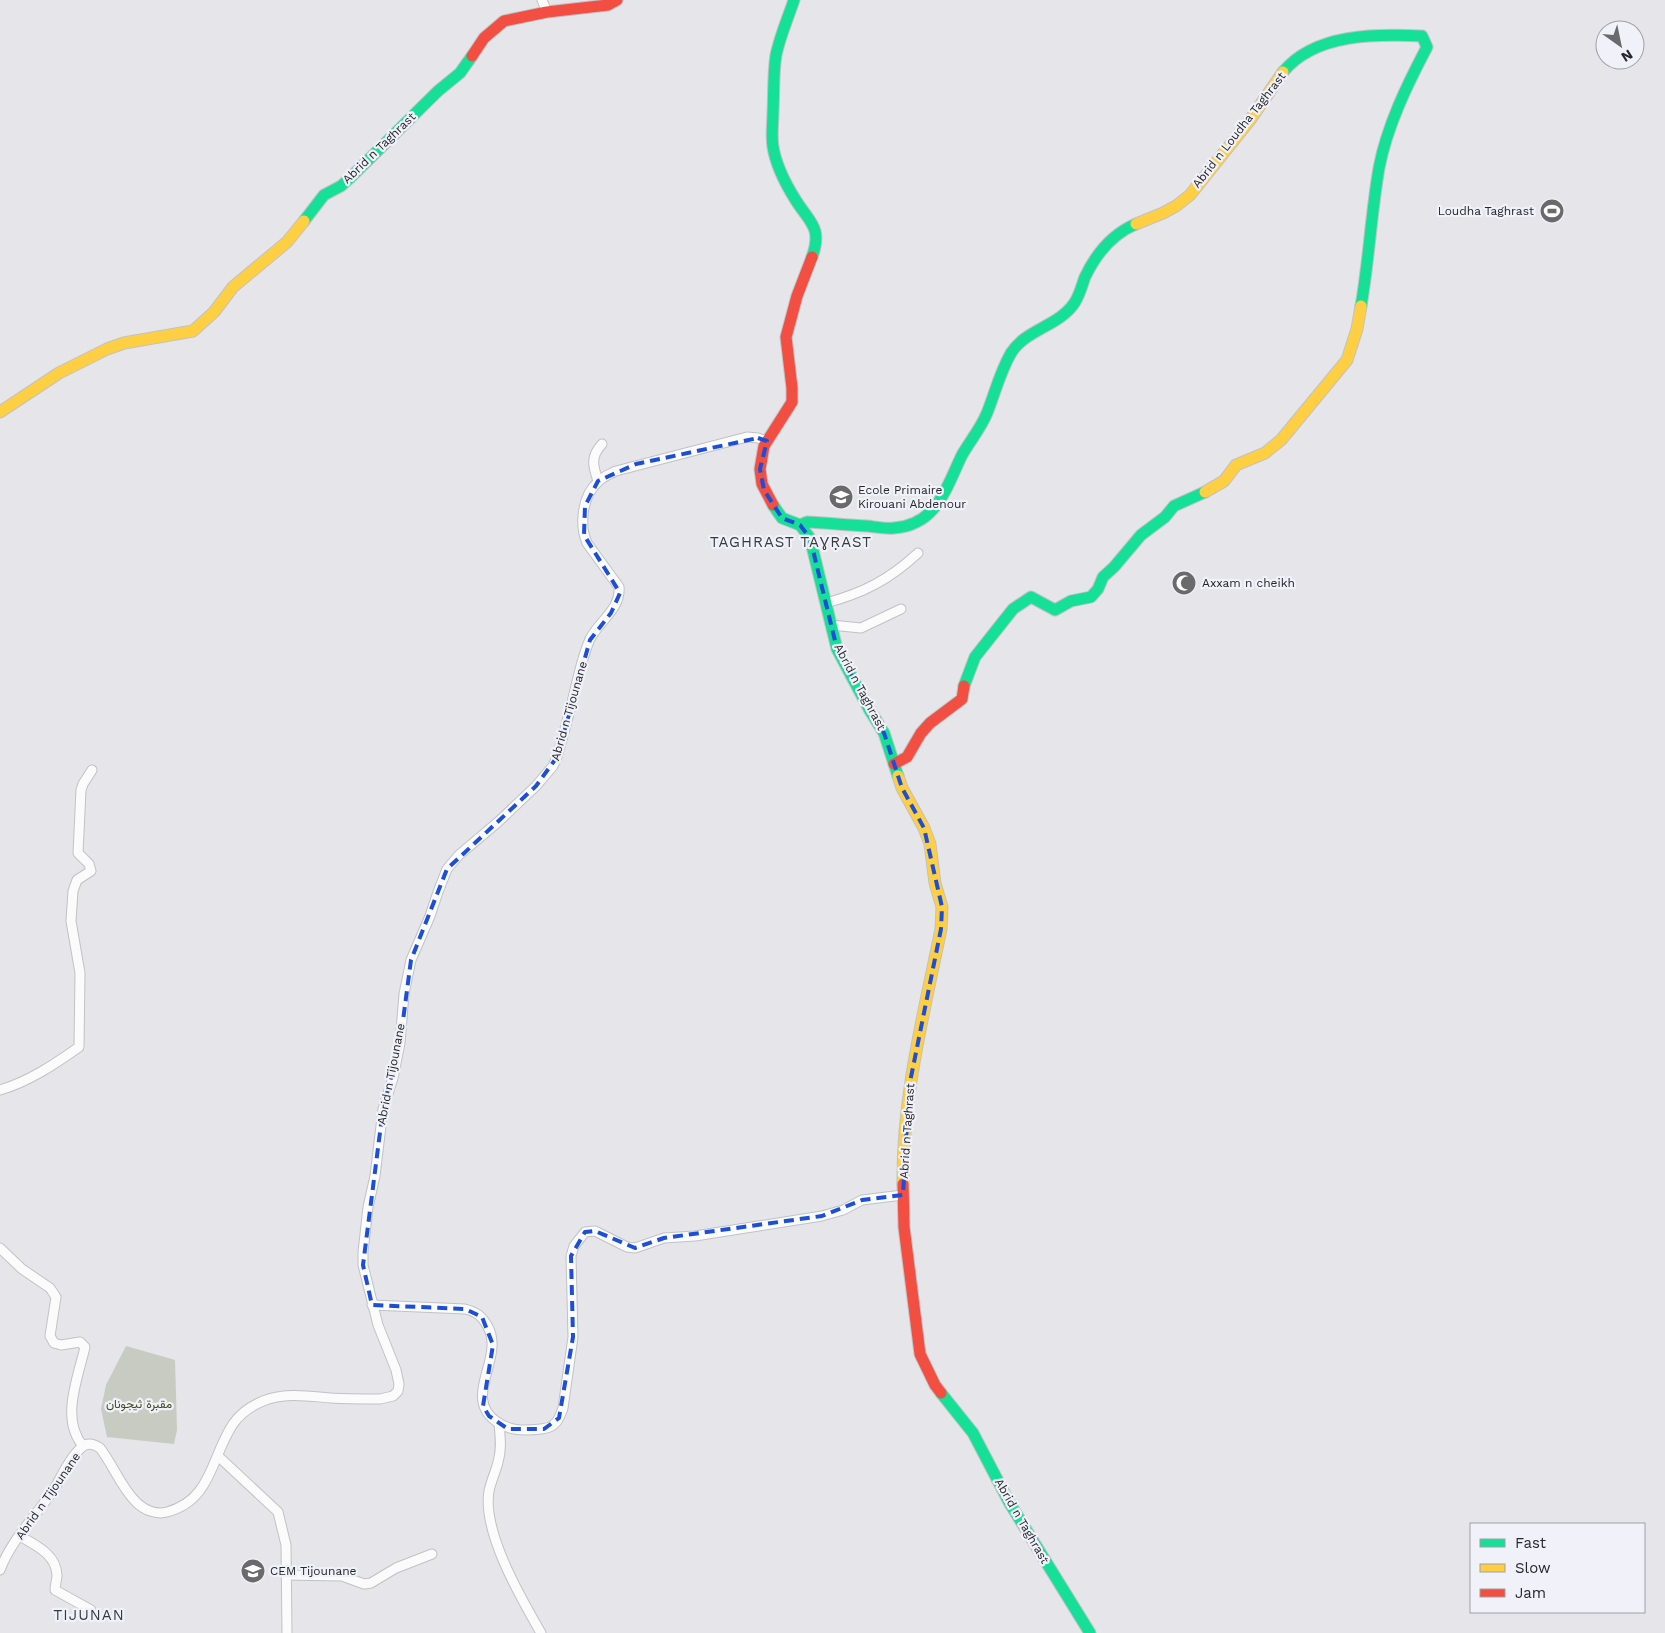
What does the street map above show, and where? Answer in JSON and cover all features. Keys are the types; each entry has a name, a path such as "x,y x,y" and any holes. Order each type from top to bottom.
{"street":[{"path":"542,0 547,12"},
{"name":"Abrid n Taghrast","path":"0,412 59,373 107,349 124,343 193,331 214,312 233,287 287,242 324,195 341,186 350,178 438,91 460,74 484,38 504,21 547,12 608,5 617,0"},
{"path":"794,0 776,55 772,144 777,165 795,200 809,217 813,226 816,234 816,246 797,296 786,337 792,402 767,441 760,469 762,484 771,503 782,518 800,525"},
{"name":"Abrid n Loudha Taghrast","path":"800,525 807,522 894,528 909,526 923,519 945,494 963,454 986,416 1007,362 1016,347 1028,335 1070,308 1079,296 1091,266 1101,250 1114,236 1125,229 1171,210 1184,200 1228,149 1280,76 1293,62 1321,47 1355,36 1376,34 1422,36 1427,47 1397,111 1378,168 1367,274 1357,330 1347,360 1281,440 1265,453 1236,465 1224,480 1212,489 1174,506 1166,517 1141,535 1103,577 1098,589 1091,597 1071,601 1055,610 1031,597 1013,609 975,657 962,691 962,699 930,723 921,733 907,757 894,764"},
{"name":"Abrid n Tijounane","path":"0,1570 11,1548 83,1446 94,1444 100,1448 136,1502 145,1509 161,1514 175,1510 196,1495 208,1480 233,1424 243,1413 263,1401 293,1395 380,1399 393,1396 398,1391 399,1384 396,1370 378,1325 363,1265 368,1207 375,1176 383,1109 400,1043 404,994 411,960 447,869 459,855 536,786 553,766 590,640 595,630 611,613 620,593 619,587 587,543 584,535 582,527 584,506 587,498 598,482 616,471 636,464 747,437 767,441"},
{"path":"598,482 593,459 596,450 602,444"},
{"name":"Abrid n Taghrast","path":"800,525 810,538 837,649 884,733 902,788 924,828 930,844 935,883 942,907 942,919 908,1094 903,1167 904,1227 920,1354 935,1385 974,1433 1009,1502 1090,1633"},
{"path":"826,604 853,596 870,588 901,569 918,553"},
{"path":"831,625 861,628 902,609"},
{"path":"0,1090 14,1086 61,1060 79,1047 80,973 71,921 73,891 77,880 91,871 89,864 78,853 81,790 92,770"},
{"path":"372,1305 465,1309 476,1312 482,1317 491,1334 493,1345 482,1394 483,1406 488,1416 508,1429 531,1430 552,1427 559,1418 568,1382 573,1337 571,1256 574,1246 585,1232 595,1231 627,1247 635,1248 664,1238 696,1236 822,1216 843,1210 862,1200 903,1196"},
{"path":"0,1248 22,1270 50,1288 56,1297 50,1336 54,1343 61,1346 80,1342 85,1347 71,1408 71,1423 76,1438 83,1446"},
{"path":"499,1423 499,1459 489,1491 488,1513 493,1534 518,1592 541,1633"},
{"path":"218,1456 278,1512 286,1545 287,1633"},
{"path":"20,1536 49,1555 54,1562 57,1577 55,1590 91,1610"},
{"path":"286,1575 342,1576 364,1584 371,1583 396,1568 432,1554"}],"highlighted area":[{"path":"758,438 767,441 760,469 764,490 782,518 800,525 810,538 837,649 884,733 902,788 924,828 942,907 941,929 909,1087 903,1195 862,1200 822,1216 664,1238 635,1248 595,1231 585,1232 571,1256 573,1337 559,1418 544,1429 508,1429 489,1416 483,1406 493,1345 482,1317 465,1309 372,1305 363,1265 383,1109 400,1043 411,960 447,869 536,786 557,757 590,640 611,613 620,593 584,535 585,506 598,481 636,464"}],"green space":[{"name":"مقبرة ثيجونان","path":"126,1346 175,1360 177,1430 174,1444 107,1437 101,1409 106,1385"}],"traffic: fast":[{"path":"794,0 776,55 772,143 784,180 813,225 816,239 812,257"},
{"path":"1283,72 1296,59 1312,50 1329,43 1347,39 1385,35 1422,36 1427,47 1398,106 1383,152 1376,185 1361,306"},
{"path":"304,221 324,195 341,186 350,178 438,91 460,73 472,56"},
{"path":"800,525 807,522 894,528 921,520 930,512 945,492 962,455 985,419 1011,353 1025,338 1061,317 1069,310 1077,299 1094,260 1112,239 1136,224"},
{"path":"964,686 975,657 1013,609 1031,597 1055,610 1071,601 1091,597 1098,589 1103,577 1141,535 1165,517 1174,506 1205,492"},
{"path":"773,505 782,518 800,525 810,538 837,649 884,733 898,776"},
{"path":"941,1393 973,1433 1009,1502 1090,1633"}],"traffic: slow":[{"path":"1136,224 1163,213 1190,195 1250,120 1283,72"},
{"path":"0,412 59,373 107,349 124,343 193,331 214,312 233,287 287,242 304,221"},
{"path":"1205,492 1224,481 1236,465 1265,453 1281,440 1347,360 1357,329 1361,306"},
{"path":"898,776 930,844 935,883 942,907 941,929 910,1087 906,1119 903,1184"}],"traffic: jam":[{"path":"472,56 484,38 504,21 547,12 608,5 617,0"},
{"path":"773,505 762,484 760,469 764,446 792,402 786,337 797,296 812,257"},
{"path":"894,764 907,757 921,733 930,723 962,699 964,686"},
{"path":"903,1184 904,1227 920,1354 941,1393"}],"place":[{"name":"Loudha Taghrast","path":"1552,211"},
{"name":"Ecole Primaire Kirouani Abdenour","path":"841,497"},
{"name":"Axxam n cheikh","path":"1184,583"},
{"name":"CEM Tijounane","path":"253,1571"}],"district":[{"name":"TAGHRAST TAƔṚAST","path":"791,542"},
{"name":"TIJUNAN","path":"89,1615"}]}
